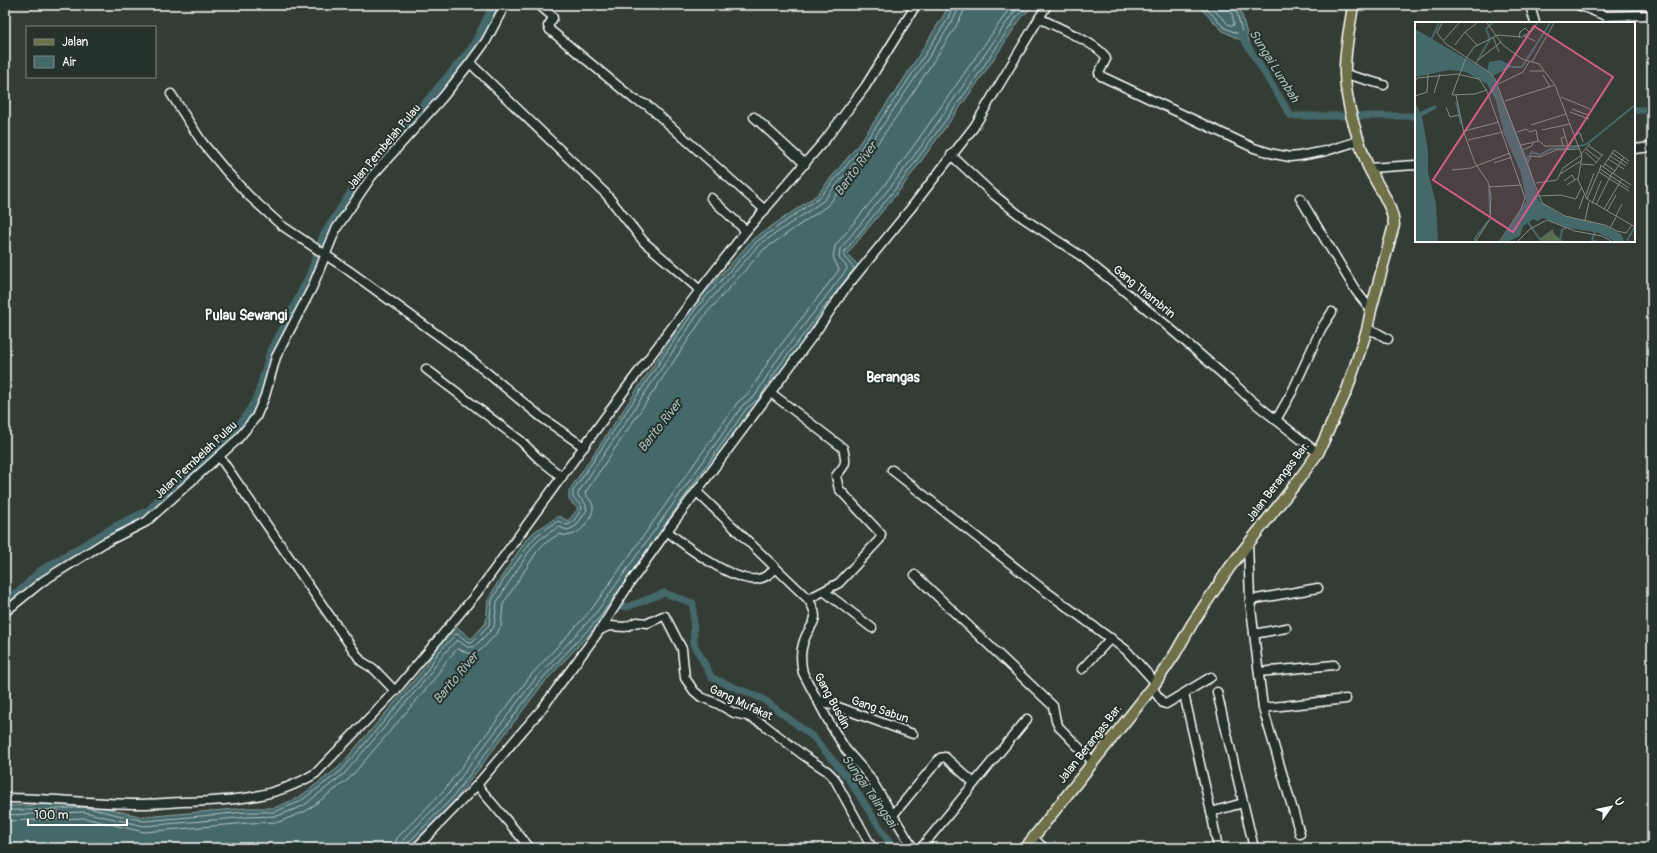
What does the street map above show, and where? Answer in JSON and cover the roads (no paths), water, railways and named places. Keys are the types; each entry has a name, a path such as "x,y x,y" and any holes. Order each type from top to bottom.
{"main road":[{"name":"Jalan Berangas Bar.","path":"1025,848 1153,685 1175,654 1192,624 1248,543 1297,482 1318,453 1347,390 1367,330 1370,310 1394,225 1392,214 1369,168 1358,139 1348,99 1345,74 1354,5"}],"street":[{"name":"Jalan Pembelah Pulau","path":"5,612 43,580 104,543 146,522 237,440 256,417 265,396 276,357 312,288 321,251 372,176 444,97 470,63 486,41 505,5"},
{"path":"539,5 553,18 548,26 550,30 635,100 647,105 765,210"},
{"path":"5,798 38,798 138,804 216,802 257,797 290,787 316,773 395,691 477,593 630,383 700,290 746,231 805,164 865,87 916,5"},
{"path":"416,848 477,785 541,710 601,628 626,589 667,531 846,289 974,127 1047,5"},
{"path":"1530,5 1535,22"},
{"path":"1581,6 1606,16 1652,15"},
{"path":"1040,18 1103,52 1106,59 1099,73 1101,76 1254,148 1290,157 1326,151 1358,139"},
{"path":"470,63 606,194 644,242 700,290"},
{"path":"1345,74 1384,85"},
{"path":"171,94 202,142 248,195 282,225 306,243 321,251 468,357 541,417 584,447"},
{"path":"754,117 805,164"},
{"path":"1635,149 1652,147"},
{"name":"Gang Thambrin","path":"951,155 999,199 1023,218 1081,256 1165,324 1234,384 1250,400 1318,453"},
{"path":"1369,168 1415,165"},
{"path":"711,198 746,231"},
{"path":"1300,198 1356,291 1370,310"},
{"path":"1276,420 1292,392 1321,329 1332,312"},
{"path":"1367,330 1376,332 1388,339"},
{"path":"426,369 521,441 538,458 562,477"},
{"path":"770,393 843,448 845,464 844,468 836,476 839,489 880,534 880,539 839,584 808,599"},
{"path":"219,456 361,661 374,669 395,691"},
{"path":"892,470 1040,587 1126,650 1166,704 1211,677"},
{"name":"Gang Busdin","path":"697,492 808,599 813,606 816,615 803,644 801,666 803,673 816,699 846,750 868,776 913,848"},
{"path":"667,531 687,548 710,563 740,576 756,580 760,579 776,568"},
{"path":"1248,543 1250,600 1263,708 1300,834"},
{"path":"915,575 1053,706 1059,728 1093,762"},
{"path":"1250,600 1318,588"},
{"path":"825,592 872,628"},
{"name":"Gang Mufakat","path":"601,628 609,626 625,627 637,622 648,623 665,616 682,649 685,678 694,691 701,697 763,724 803,755 827,771 834,778 872,848"},
{"path":"1254,634 1286,628"},
{"path":"1082,669 1111,638"},
{"path":"1259,672 1334,665"},
{"path":"1217,692 1254,848"},
{"path":"1184,694 1218,848"},
{"name":"Gang Sabun","path":"816,699 913,734"},
{"path":"1263,708 1346,699"},
{"path":"922,848 974,782 1027,719"},
{"path":"893,815 940,758 945,757 974,782"},
{"path":"477,785 530,848"},
{"path":"1211,812 1243,803"},
{"path":"1033,838 1044,848"}],"water":[{"name":"Barito River","path":"950,5 1034,5 1022,17 976,85 903,186 847,254 860,267 783,368 761,402 750,411 603,619 542,685 456,799 408,848 5,848 5,806 84,803 143,817 247,808 274,808 298,798 338,768 421,672 435,651 457,627 471,639 486,623 488,600 526,540 534,532 559,516 568,521 578,509 569,500 569,491 693,306 753,239 817,195 858,145 902,82"},
{"path":"1180,5 1239,5 1250,45 1223,31 1199,7 1184,8"}],"waterway":[{"path":"5,602 22,592 41,573 119,527 150,512 172,488 206,460 241,427 259,399 272,354 313,273 325,237 357,187 380,155 428,103 474,49 496,5"},
{"name":"Sungai Lumbah","path":"1241,35 1291,116 1415,116"},
{"name":"Sungai Lumbah","path":"1635,110 1652,110"},
{"name":"Sungai Talingsai","path":"613,604 627,607 664,593 693,603 694,644 712,678 763,699 813,737 848,778 893,848"}],"district":[{"name":"Pulau Sewangi","path":"246,315"},
{"name":"Berangas","path":"893,377"}]}
